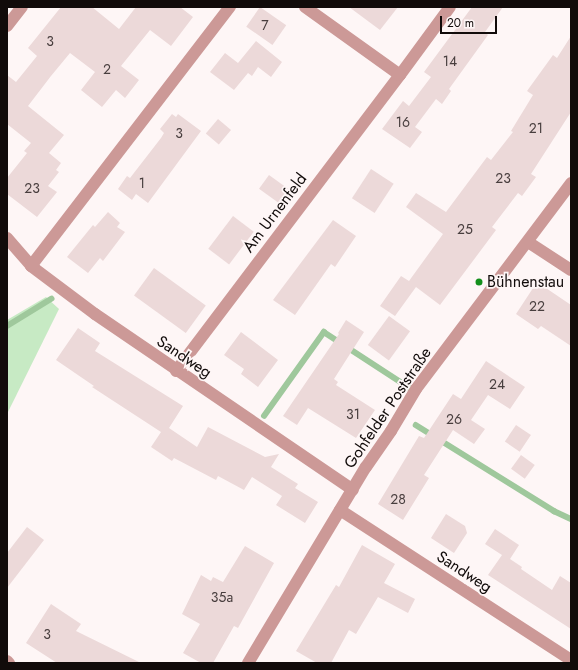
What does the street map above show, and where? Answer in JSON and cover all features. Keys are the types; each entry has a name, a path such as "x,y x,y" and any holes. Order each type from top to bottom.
{"street":[{"path":"7,26 22,7"},
{"path":"31,266 230,7"},
{"path":"305,7 400,75"},
{"name":"Am Urnenfeld","path":"176,371 450,7"},
{"name":"Gohfelder Poststraße","path":"248,663 340,510 416,389 571,183"},
{"name":"Sandweg","path":"7,238 31,266 95,314 176,371 353,490"},
{"path":"528,242 571,270"},
{"name":"Sandweg","path":"340,510 571,660"}],"green space":[{"path":"46,297 59,309 7,414 7,320"}],"building":[{"path":"61,7 92,7 119,29 136,7 180,7 193,17 171,46 150,30 121,66 139,80 125,98 116,90 102,107 81,90 95,72 70,53 51,76 28,106 64,135 49,153 61,163 56,170 59,172 48,186 57,192 37,217 7,194 7,178 27,153 24,151 31,143 7,124 7,75 16,82 37,56 28,48"},
{"path":"260,7 286,25 272,45 246,27"},
{"path":"349,7 398,7 380,30"},
{"path":"472,7 503,7 485,32 488,35 449,89 451,91 442,104 436,99 415,127 422,132 410,148 382,129 403,101 409,106 431,77 424,72"},
{"path":"571,36 571,112 531,174 536,177 522,196 518,193 492,227 496,230 440,305 416,287 395,316 380,306 401,276 409,281 443,234 406,207 416,193 446,212 487,157 491,160 513,132 511,131 533,95 527,91 553,55 557,58"},
{"path":"256,41 282,62 271,77 258,67 252,76 248,73 234,90 210,72 225,53 238,63"},
{"path":"172,114 176,117 178,114 201,131 148,203 136,194 132,200 118,189 127,176 130,178 161,138 164,133 160,129"},
{"path":"218,119 231,130 219,144 206,134"},
{"path":"371,169 394,184 375,213 352,198"},
{"path":"269,175 288,189 278,203 259,189"},
{"path":"108,212 120,223 117,227 125,232 103,261 100,258 88,273 67,257 93,225 95,227"},
{"path":"233,216 254,232 229,264 208,249"},
{"path":"333,220 356,236 335,267 331,264 295,315 273,300"},
{"path":"154,268 206,306 186,333 134,296"},
{"path":"537,282 571,305 571,346 541,326 538,329 516,314"},
{"path":"389,316 410,331 389,360 368,345"},
{"path":"346,320 364,332 334,379 338,382 336,385 375,410 356,438 308,408 297,425 283,416 339,334 338,333"},
{"path":"78,328 100,343 95,351 183,406 169,428 197,447 208,427 265,457 279,454 271,467 298,484 295,488 318,502 305,523 276,505 282,496 252,477 244,490 218,476 216,480 174,458 172,461 151,447 161,432 92,387 94,386 56,360"},
{"path":"241,332 278,360 258,387 241,374 244,369 224,355"},
{"path":"486,361 525,387 510,409 488,395 471,420 485,429 474,444 453,430 424,475 429,478 403,520 378,504 419,436 424,438 453,394 461,399"},
{"path":"516,425 531,435 520,452 505,442"},
{"path":"521,455 535,465 525,479 511,469"},
{"path":"446,514 465,526 467,533 454,553 431,538"},
{"path":"27,527 44,540 7,588 7,553"},
{"path":"495,529 519,545 510,559 522,567 521,569 552,590 560,576 571,583 571,629 488,575 502,555 485,544"},
{"path":"362,545 395,564 384,583 415,599 408,613 378,597 356,634 349,630 331,663 317,663 296,651 336,585 339,587"},
{"path":"245,546 274,563 238,628 234,626 213,663 201,663 183,653 200,624 182,614 201,575 211,581 213,577 223,582"},
{"path":"51,604 81,624 76,631 141,663 57,663 26,643"}],"waterway":[{"path":"7,326 51,299"},
{"path":"264,416 324,332 410,388"},
{"path":"416,425 554,511 571,519"}],"place":[{"name":"Bühnenstau","path":"479,282"}]}
